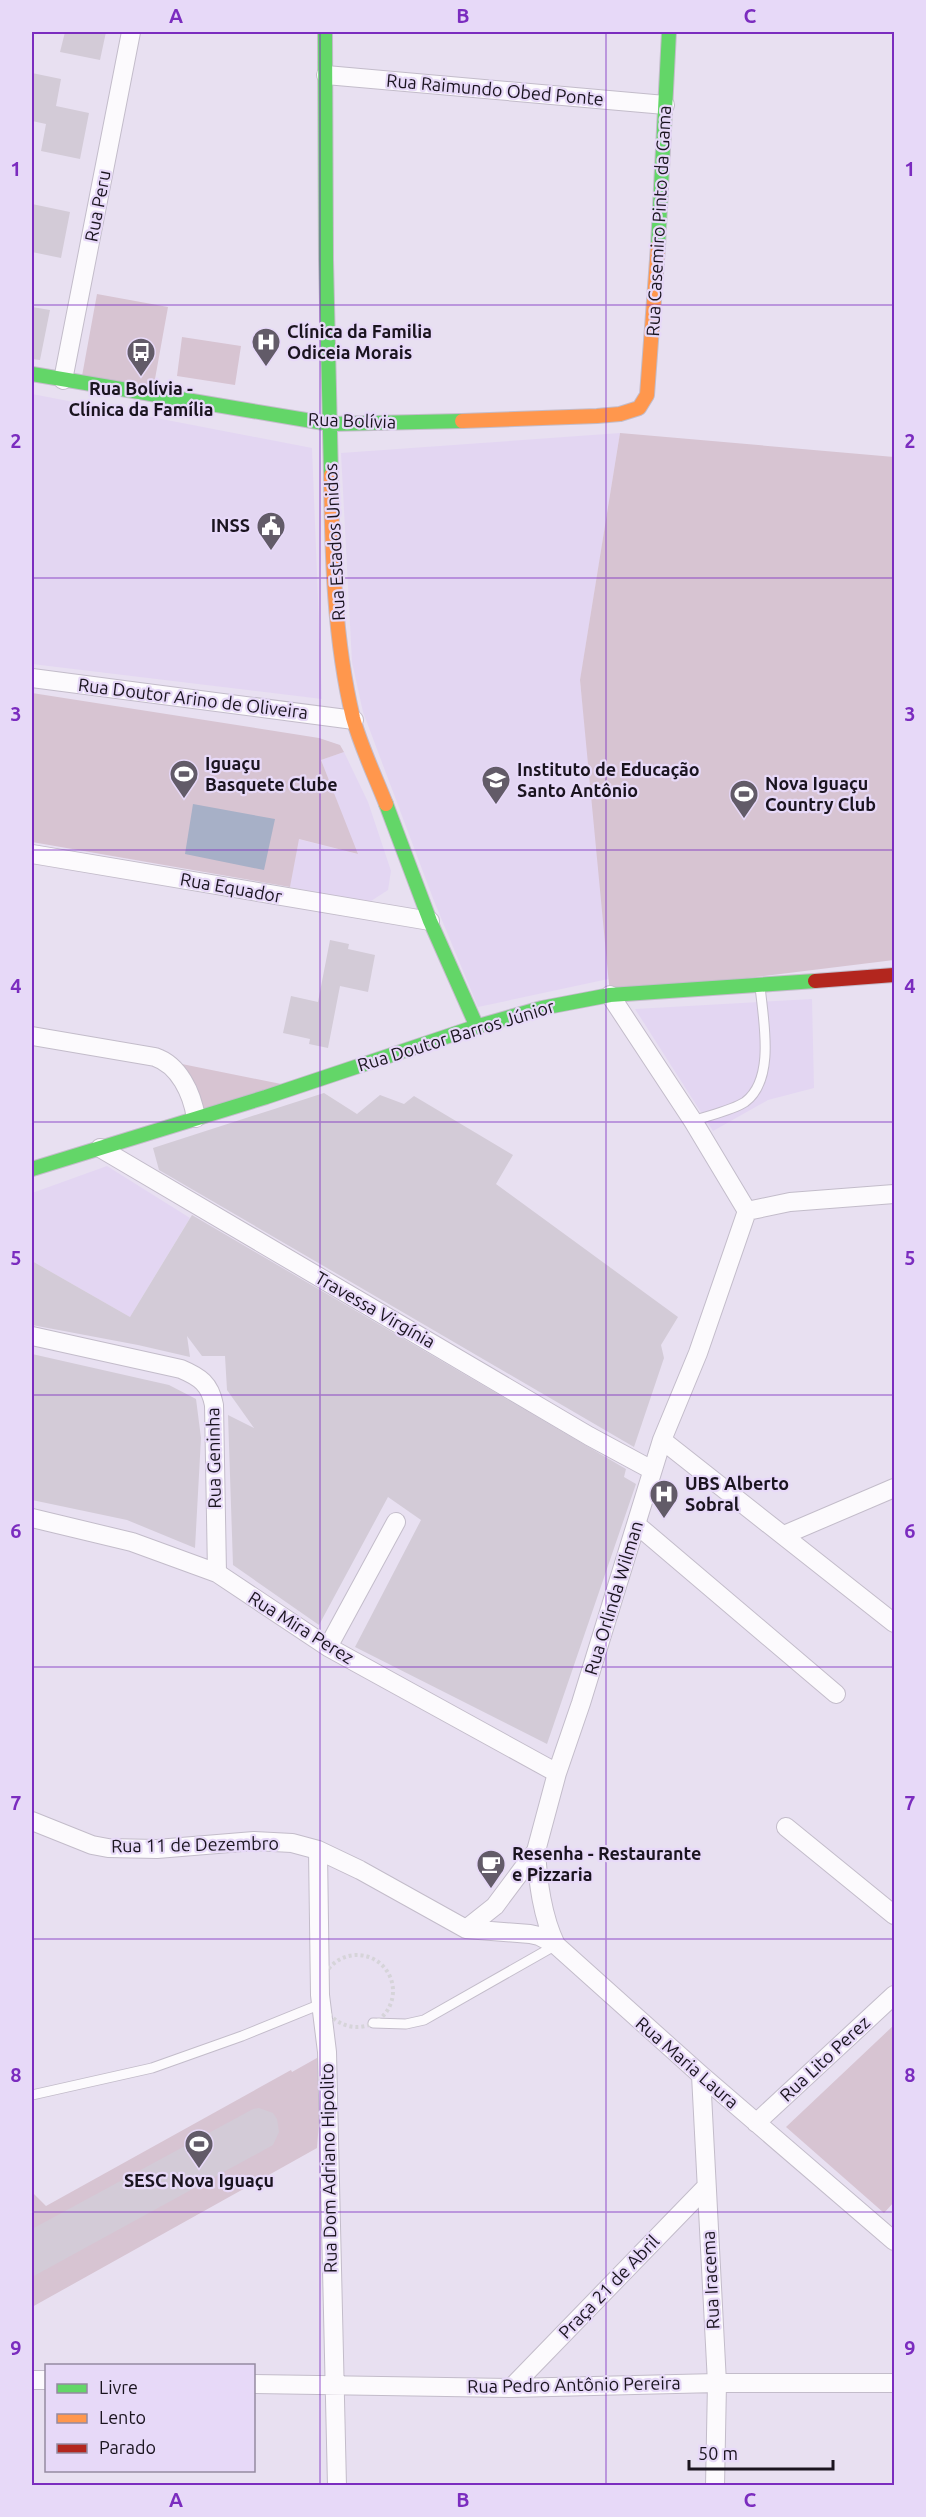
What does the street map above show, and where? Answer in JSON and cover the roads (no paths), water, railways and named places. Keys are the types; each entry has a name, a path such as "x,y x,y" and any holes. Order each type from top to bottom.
{"main road":[{"name":"Rua Estados Unidos","path":"325,32 326,260 332,533 339,626 354,720 430,921 477,1027"},
{"name":"Rua Casemiro Pinto da Gama","path":"639,408 647,395 649,377 661,206 669,32"},
{"name":"Rua Bolívia","path":"32,374 330,424 597,416 620,414 639,408"},
{"name":"Rua Doutor Barros Júnior","path":"32,1169 477,1027 573,999 894,975"}],"street":[{"name":"Rua Peru","path":"63,380 132,32"},
{"name":"Rua Raimundo Obed Ponte","path":"326,75 665,105"},
{"name":"Rua Doutor Arino de Oliveira","path":"32,678 354,720"},
{"name":"Rua Equador","path":"32,854 430,921"},
{"path":"610,995 693,1121 747,1211 790,1202 894,1194"},
{"path":"32,1036 167,1061 181,1079 196,1118"},
{"name":"Travessa Virgínia","path":"100,1149 589,1436 652,1470"},
{"name":"Rua Orlinda Wilman","path":"466,1929 495,1906 536,1851 557,1773 637,1525 652,1470 698,1353 747,1211"},
{"name":"Rua Geninha","path":"32,1336 181,1369 196,1375 205,1383 211,1392 214,1405 217,1574"},
{"path":"662,1440 894,1623"},
{"path":"784,1535 894,1488"},
{"name":"Rua Mira Perez","path":"32,1518 132,1542 217,1574 328,1647 557,1773"},
{"path":"328,1647 396,1522"},
{"path":"637,1525 836,1694"},
{"name":"Rua 11 de Dezembro","path":"32,1821 92,1845 108,1848 157,1849 274,1841 318,1850 360,1870 466,1929 530,1934 556,1945"},
{"path":"786,1827 894,1915"},
{"name":"Rua Dom Adriano Hipolito","path":"318,1850 320,2000 327,2052 337,2486"},
{"name":"Rua Maria Laura","path":"536,1851 545,1917 556,1945 701,2075 894,2241"},
{"name":"Rua Lito Perez","path":"756,2123 894,1995"},
{"name":"Rua Iracema","path":"701,2075 717,2383 715,2486"},
{"name":"Praça 21 de Abril","path":"512,2388 706,2187"},
{"name":"Rua Pedro Antônio Pereira","path":"255,2384 512,2388 717,2383 894,2383"}],"lane":[{"path":"693,1121 745,1102 760,1084 766,1043 760,984"},
{"path":"373,2023 406,2024 424,2020 556,1945"},
{"path":"32,2095 152,2068 242,2036 320,2000"}],"water":[{"path":"193,804 275,819 264,870 185,854"}],"place":[{"name":"Clínica da Familia Odiceia Morais","path":"266,368"},
{"name":"Rua Bolívia - Clínica da Família","path":"141,378"},
{"name":"INSS","path":"271,552"},
{"name":"Iguaçu Basquete Clube","path":"184,800"},
{"name":"Instituto de Educação Santo Antônio","path":"496,806"},
{"name":"Nova Iguaçu Country Club","path":"744,820"},
{"name":"UBS Alberto Sobral","path":"664,1520"},
{"name":"Resenha - Restaurante e Pizzaria","path":"491,1890"},
{"name":"SESC Nova Iguaçu","path":"199,2170"}]}
